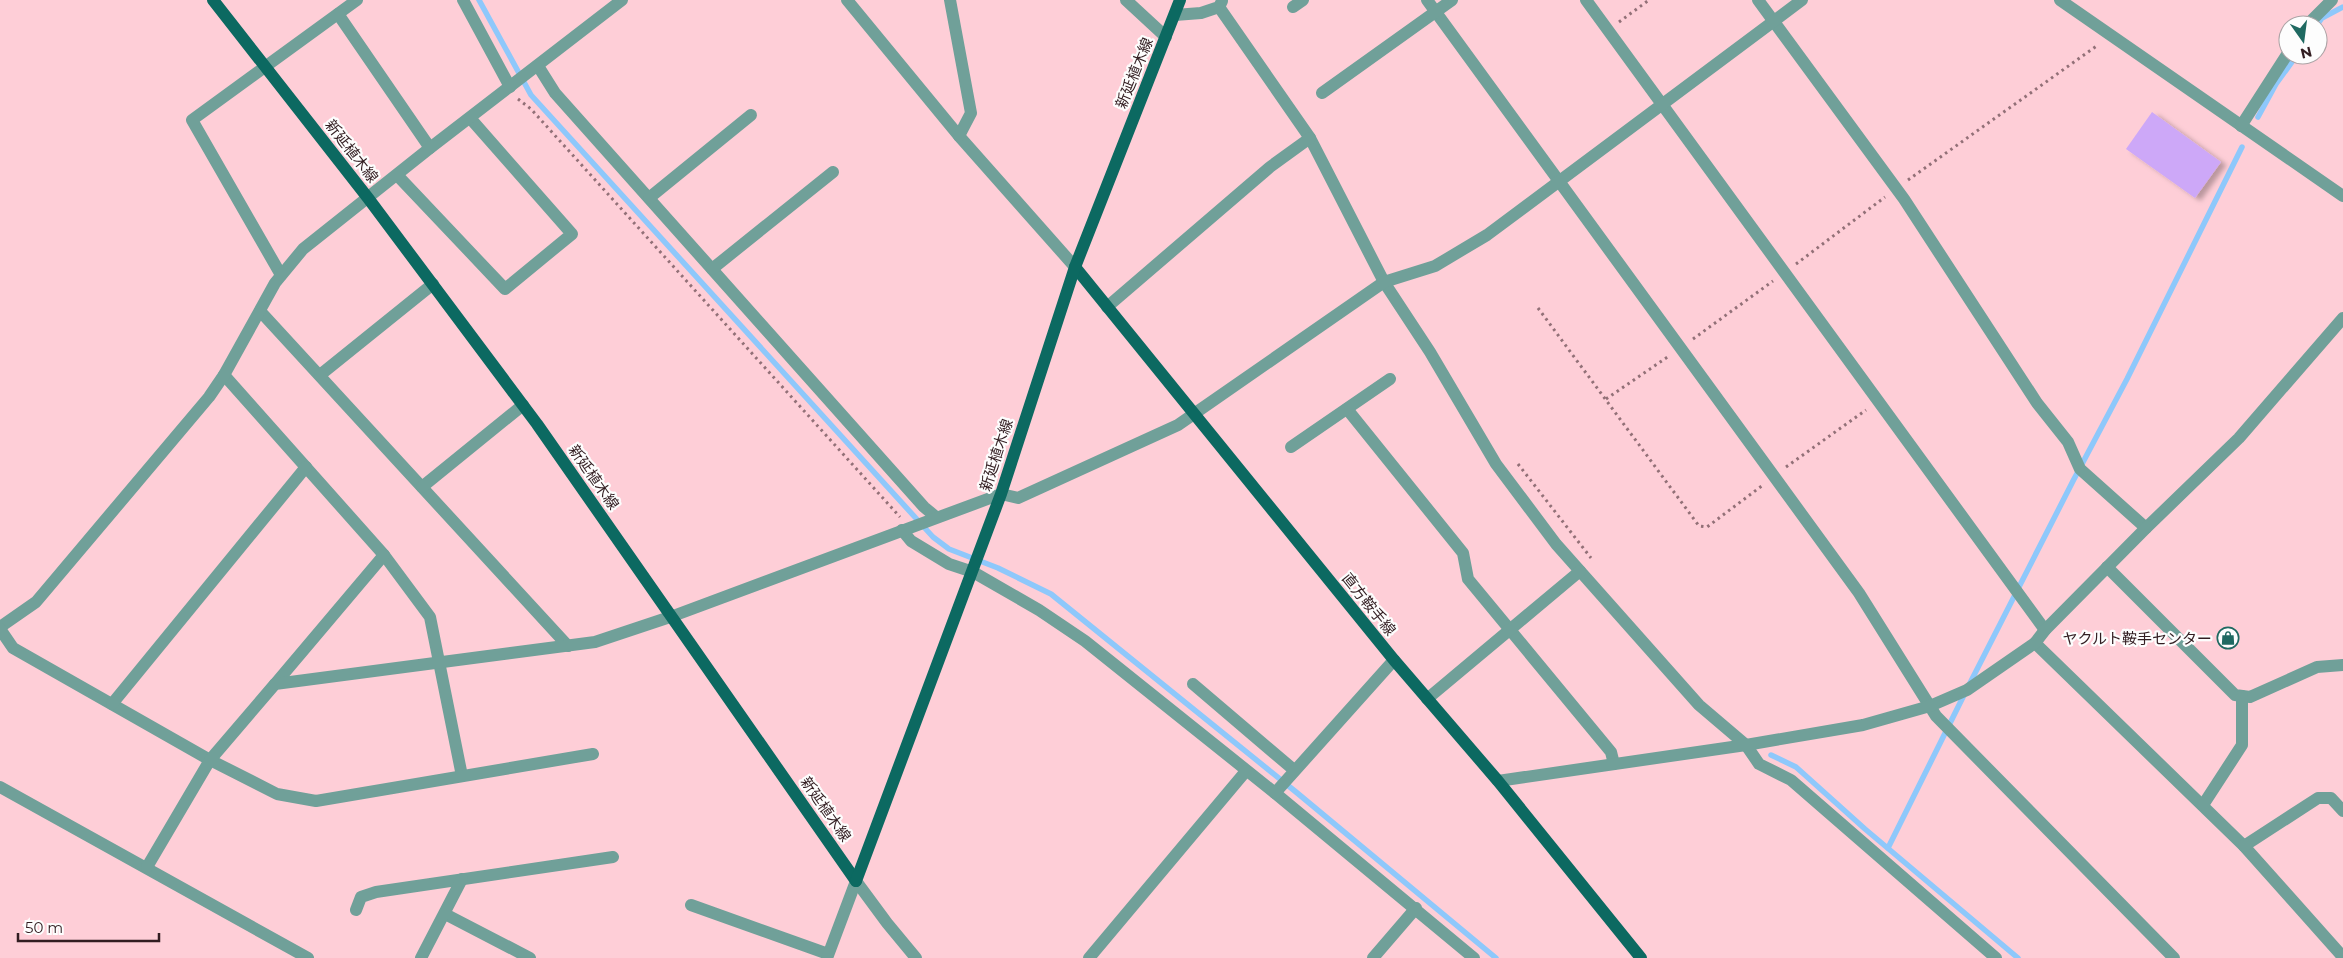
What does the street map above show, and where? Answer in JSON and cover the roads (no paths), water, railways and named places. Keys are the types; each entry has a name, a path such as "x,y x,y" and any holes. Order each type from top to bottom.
{"main road":[{"name":"新延植木線","path":"213,0 368,198 523,405 856,881"},
{"name":"新延植木線","path":"856,881 1001,494 1075,267 1180,0"},
{"name":"直方鞍手線","path":"1075,267 1394,660 1498,781 1641,958"}],"street":[{"path":"281,275 192,120 357,0"},
{"path":"462,0 510,87"},
{"path":"593,754 316,801 277,794 210,760 13,648 0,628 36,602 209,397 224,375 281,275 304,249 430,148 622,0"},
{"path":"847,0 959,136 1075,267"},
{"path":"950,0 971,113 959,136"},
{"path":"1126,0 1166,37"},
{"path":"1427,0 1859,593 1936,716 2174,958"},
{"path":"1322,93 1452,0"},
{"path":"1586,0 2045,630"},
{"path":"1758,0 1896,189 2038,403 2068,442 2080,469 2146,528"},
{"path":"275,684 439,661 596,642 672,616 1001,494 1018,498 1178,425 1384,282 1435,266 1487,235 1802,0"},
{"path":"2060,0 2343,196"},
{"path":"2317,15 2332,0"},
{"path":"1175,15 1201,13 1221,3 1310,138 1384,282 1430,352 1496,464 1556,544 1699,706 1746,745 1759,764 1791,780 1996,958"},
{"path":"338,14 430,148"},
{"path":"2241,126 2280,65"},
{"path":"538,66 555,93 924,507 936,517"},
{"path":"649,198 751,115"},
{"path":"397,175 505,289 572,234 470,118"},
{"path":"1107,307 1270,167 1310,138"},
{"path":"712,269 833,172"},
{"path":"320,375 432,284"},
{"path":"260,310 568,646"},
{"path":"1498,781 1746,745 1863,725 1930,706 1967,690 2036,643 2045,630 2107,567 2239,438 2343,318"},
{"path":"224,375 384,555 430,617 462,776"},
{"path":"1291,447 1390,379"},
{"path":"422,488 523,405"},
{"path":"1346,409 1463,552 1468,579 1611,752 1614,764"},
{"path":"112,704 306,467"},
{"path":"902,530 911,541 942,560 973,572 1039,610 1085,641 1275,793 1474,958"},
{"path":"148,867 210,760 384,555"},
{"path":"2107,567 2235,695 2250,697 2317,667 2343,665"},
{"path":"1427,699 1580,571"},
{"path":"2036,643 2244,846 2343,957"},
{"path":"1275,793 1394,660"},
{"path":"1193,684 1294,770"},
{"path":"2203,805 2242,746 2242,696"},
{"path":"1089,958 1246,771"},
{"path":"0,787 148,867 308,958"},
{"path":"2244,846 2318,798 2331,798 2343,811"},
{"path":"356,910 361,897 376,892 613,857"},
{"path":"421,958 462,879"},
{"path":"691,904 827,956 856,881"},
{"path":"856,881 887,924 916,958"},
{"path":"1373,958 1416,908"},
{"path":"444,914 530,958"}],"waterway":[{"path":"479,0 531,95 933,537 949,549 998,568 1051,594 1296,792 1496,958"},
{"path":"2328,15 2343,7"},
{"path":"2258,117 2276,84 2290,65"},
{"path":"1969,685 2127,379 2242,147"},
{"path":"1888,848 1965,693"},
{"path":"1771,755 1796,767 1865,829 2018,958"}],"place":[{"name":"ヤクルト鞍手センター","path":"2228,638"}]}
